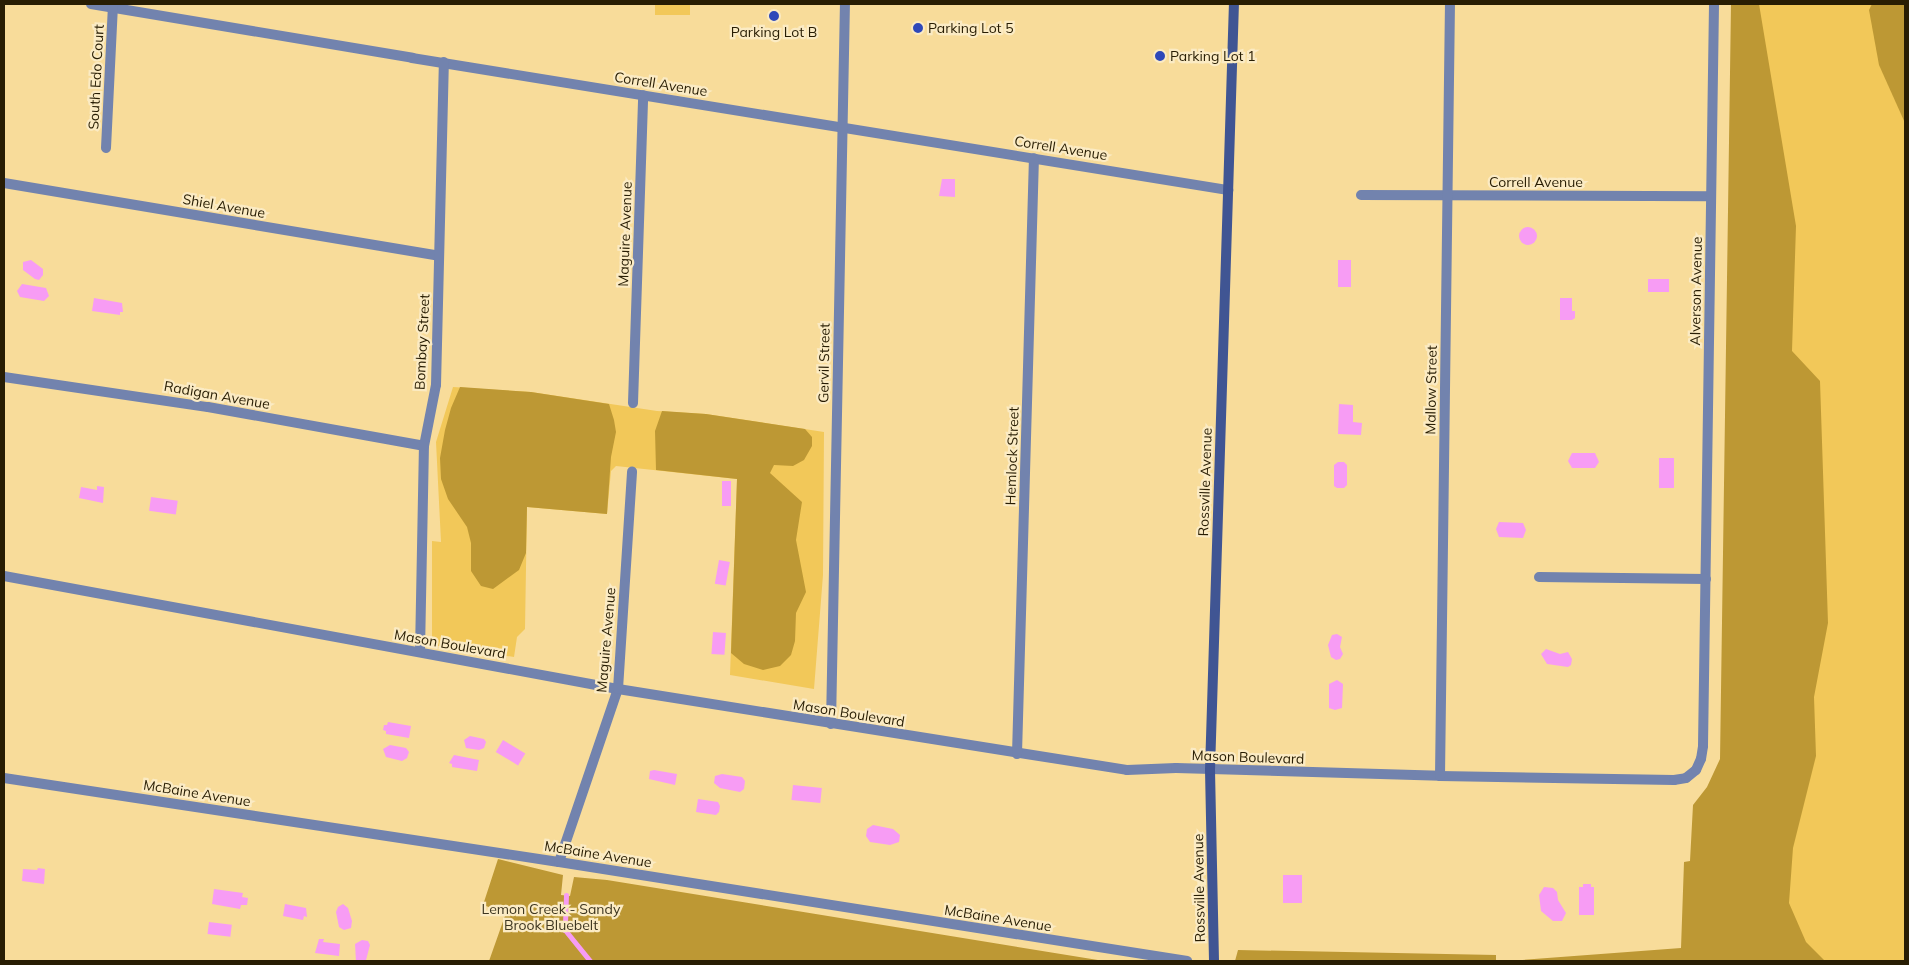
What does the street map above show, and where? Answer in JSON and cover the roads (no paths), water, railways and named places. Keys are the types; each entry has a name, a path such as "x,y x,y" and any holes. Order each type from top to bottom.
{"street":[{"name":"Correll Avenue","path":"91,4 113,5 444,62 1228,190"},
{"name":"Gervil Street","path":"830,724 845,4"},
{"name":"Rossville Avenue","path":"1214,961 1210,770 1234,4"},
{"name":"Mallow Street","path":"1440,776 1450,4"},
{"name":"Alverson Avenue","path":"1696,770 1701,759 1703,746 1714,4"},
{"name":"South Edo Court","path":"106,148 113,5"},
{"name":"Bombay Street","path":"420,652 424,446 436,385 444,62"},
{"name":"Maguire Avenue","path":"633,403 643,94"},
{"name":"Hemlock Street","path":"1017,754 1034,158"},
{"name":"Shiel Avenue","path":"4,183 439,256"},
{"name":"Correll Avenue","path":"1361,195 1711,196"},
{"name":"Radigan Avenue","path":"4,377 208,407 424,446"},
{"name":"Maguire Avenue","path":"559,862 618,689 632,471"},
{"name":"Mason Boulevard","path":"4,576 618,689 1017,754 1128,770 1176,768 1440,776 1674,780 1686,778 1696,770"},
{"path":"1539,577 1706,579"},
{"name":"McBaine Avenue","path":"4,778 559,862 1187,961"}],"waterway":[{"path":"566,895 565,930 590,961"}],"place":[{"name":"Parking Lot B","path":"774,16"},
{"name":"Parking Lot 5","path":"918,28"},
{"name":"Parking Lot 1","path":"1160,56"}],"park label":[{"name":"Lemon Creek - Sandy Brook Bluebelt","path":"551,918"}]}
